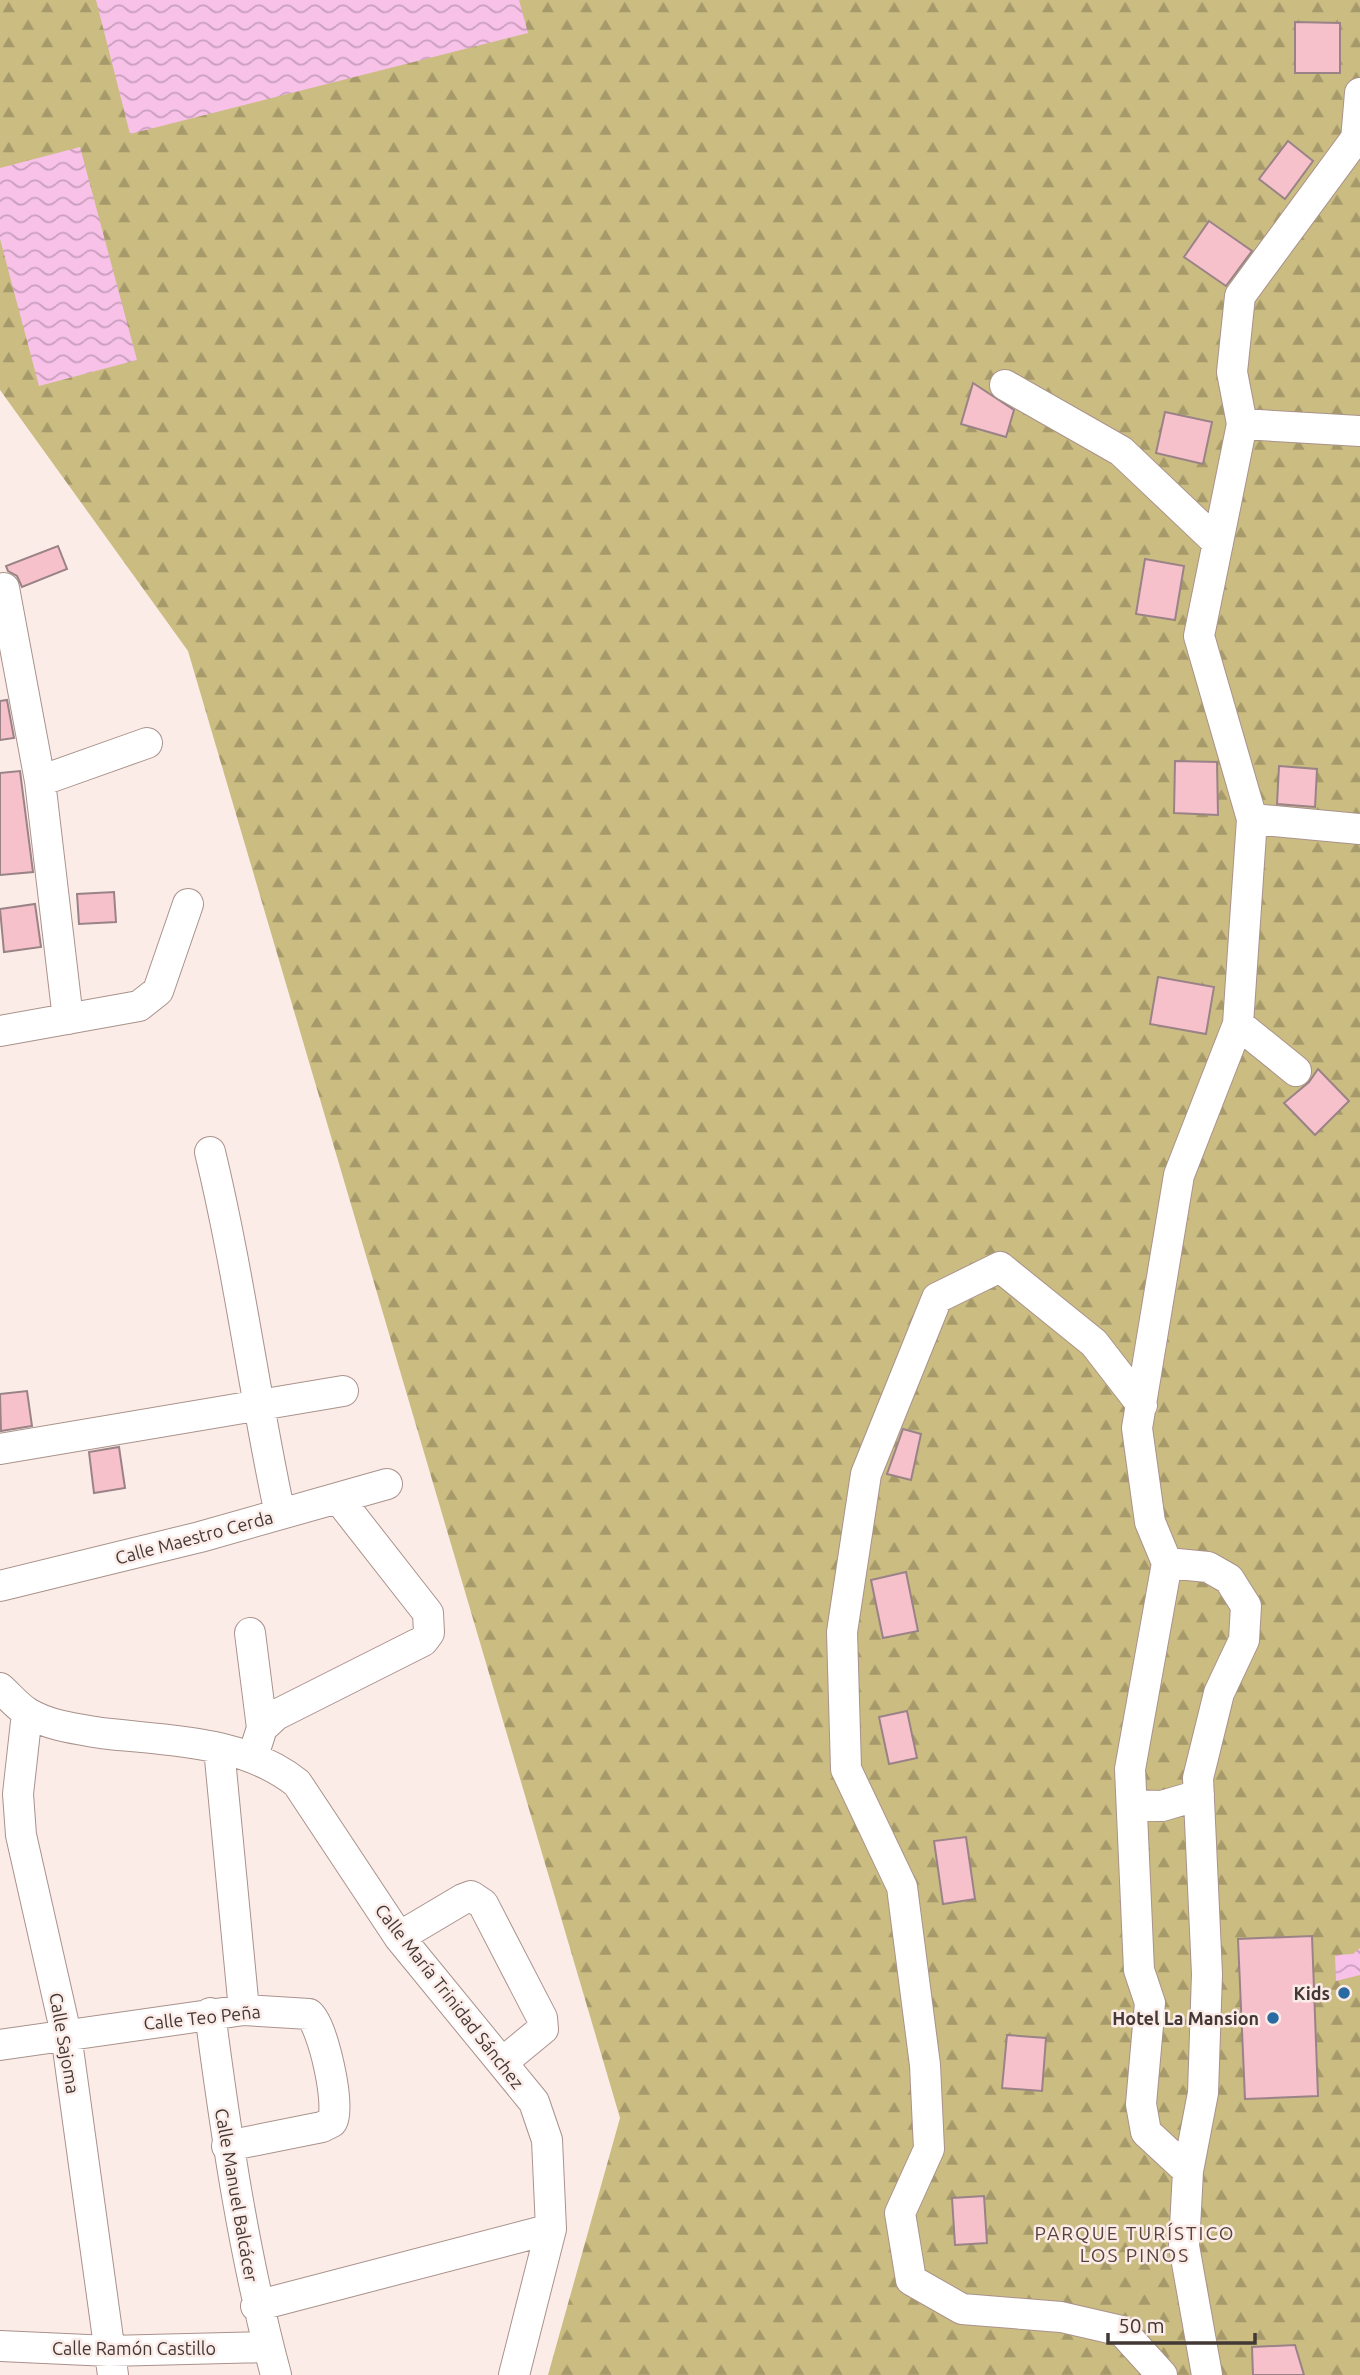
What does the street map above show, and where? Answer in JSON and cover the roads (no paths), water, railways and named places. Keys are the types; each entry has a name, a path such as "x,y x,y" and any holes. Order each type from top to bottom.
{"street":[{"path":"1188,2171 1146,2132 1141,2104 1150,2003 1139,1970 1130,1769 1167,1563 1150,1522 1137,1428 1179,1175 1238,1024 1252,819 1199,636 1242,424 1232,372 1240,296 1358,137 1360,93"},
{"path":"1005,385 1121,450 1218,543"},
{"path":"1242,424 1360,431"},
{"path":"4,588 40,781 68,1019"},
{"path":"40,781 146,743"},
{"path":"1252,819 1360,829"},
{"path":"0,1031 139,1006 150,1000 158,991 188,904"},
{"path":"1238,1024 1296,1071"},
{"path":"210,1152 243,1299 257,1404 280,1514"},
{"path":"1142,1405 1094,1343 1000,1267 937,1298 866,1474 842,1632 846,1769 902,1887 925,2065 929,2149 900,2213 911,2280 962,2309 1061,2317 1122,2331 1162,2375"},
{"path":"0,1449 343,1391"},
{"name":"Calle Maestro Cerda","path":"0,1586 387,1484"},
{"path":"262,1728 291,1705 423,1642 429,1633 428,1613 338,1498"},
{"path":"1167,1563 1208,1567 1229,1579 1246,1606 1244,1640 1219,1693 1198,1778 1207,1974 1203,2093 1188,2171 1184,2246 1207,2375"},
{"path":"250,1633 262,1728 253,1756"},
{"name":"Calle María Trinidad Sánchez","path":"0,1688 27,1713 53,1724 79,1730 219,1748 253,1756 276,1766 297,1783 399,1937 534,2102 547,2140 551,2229 514,2375"},
{"name":"Calle Sajoma","path":"27,1713 10,1837 66,2034 111,2363"},
{"path":"219,1748 244,2010"},
{"path":"1132,1805 1162,1806 1199,1795"},
{"path":"399,1937 463,1899 471,1896 483,1904 542,2018 542,2029 538,2035 503,2062"},
{"name":"Calle Teo Peña","path":"0,2045 244,2010 300,2011 316,2020 336,2115 332,2122 322,2127 227,2146"},
{"name":"Calle Manuel Balcácer","path":"210,2013 227,2146 256,2305 272,2361"},
{"path":"256,2305 551,2229"},
{"name":"Calle Ramón Castillo","path":"0,2346 111,2363 272,2361"}],"water":[{"path":"96,0 519,0 528,33 130,134"},
{"path":"80,147 137,360 39,386 0,239 0,168"},
{"path":"1360,1948 1360,1975 1336,1981 1335,1955 1353,1954"}],"place":[{"name":"Kids","path":"1344,1993"},
{"name":"Hotel La Mansion","path":"1273,2018"}],"district":[{"name":"PARQUE TURÍSTICO LOS PINOS","path":"1135,2244"}]}
